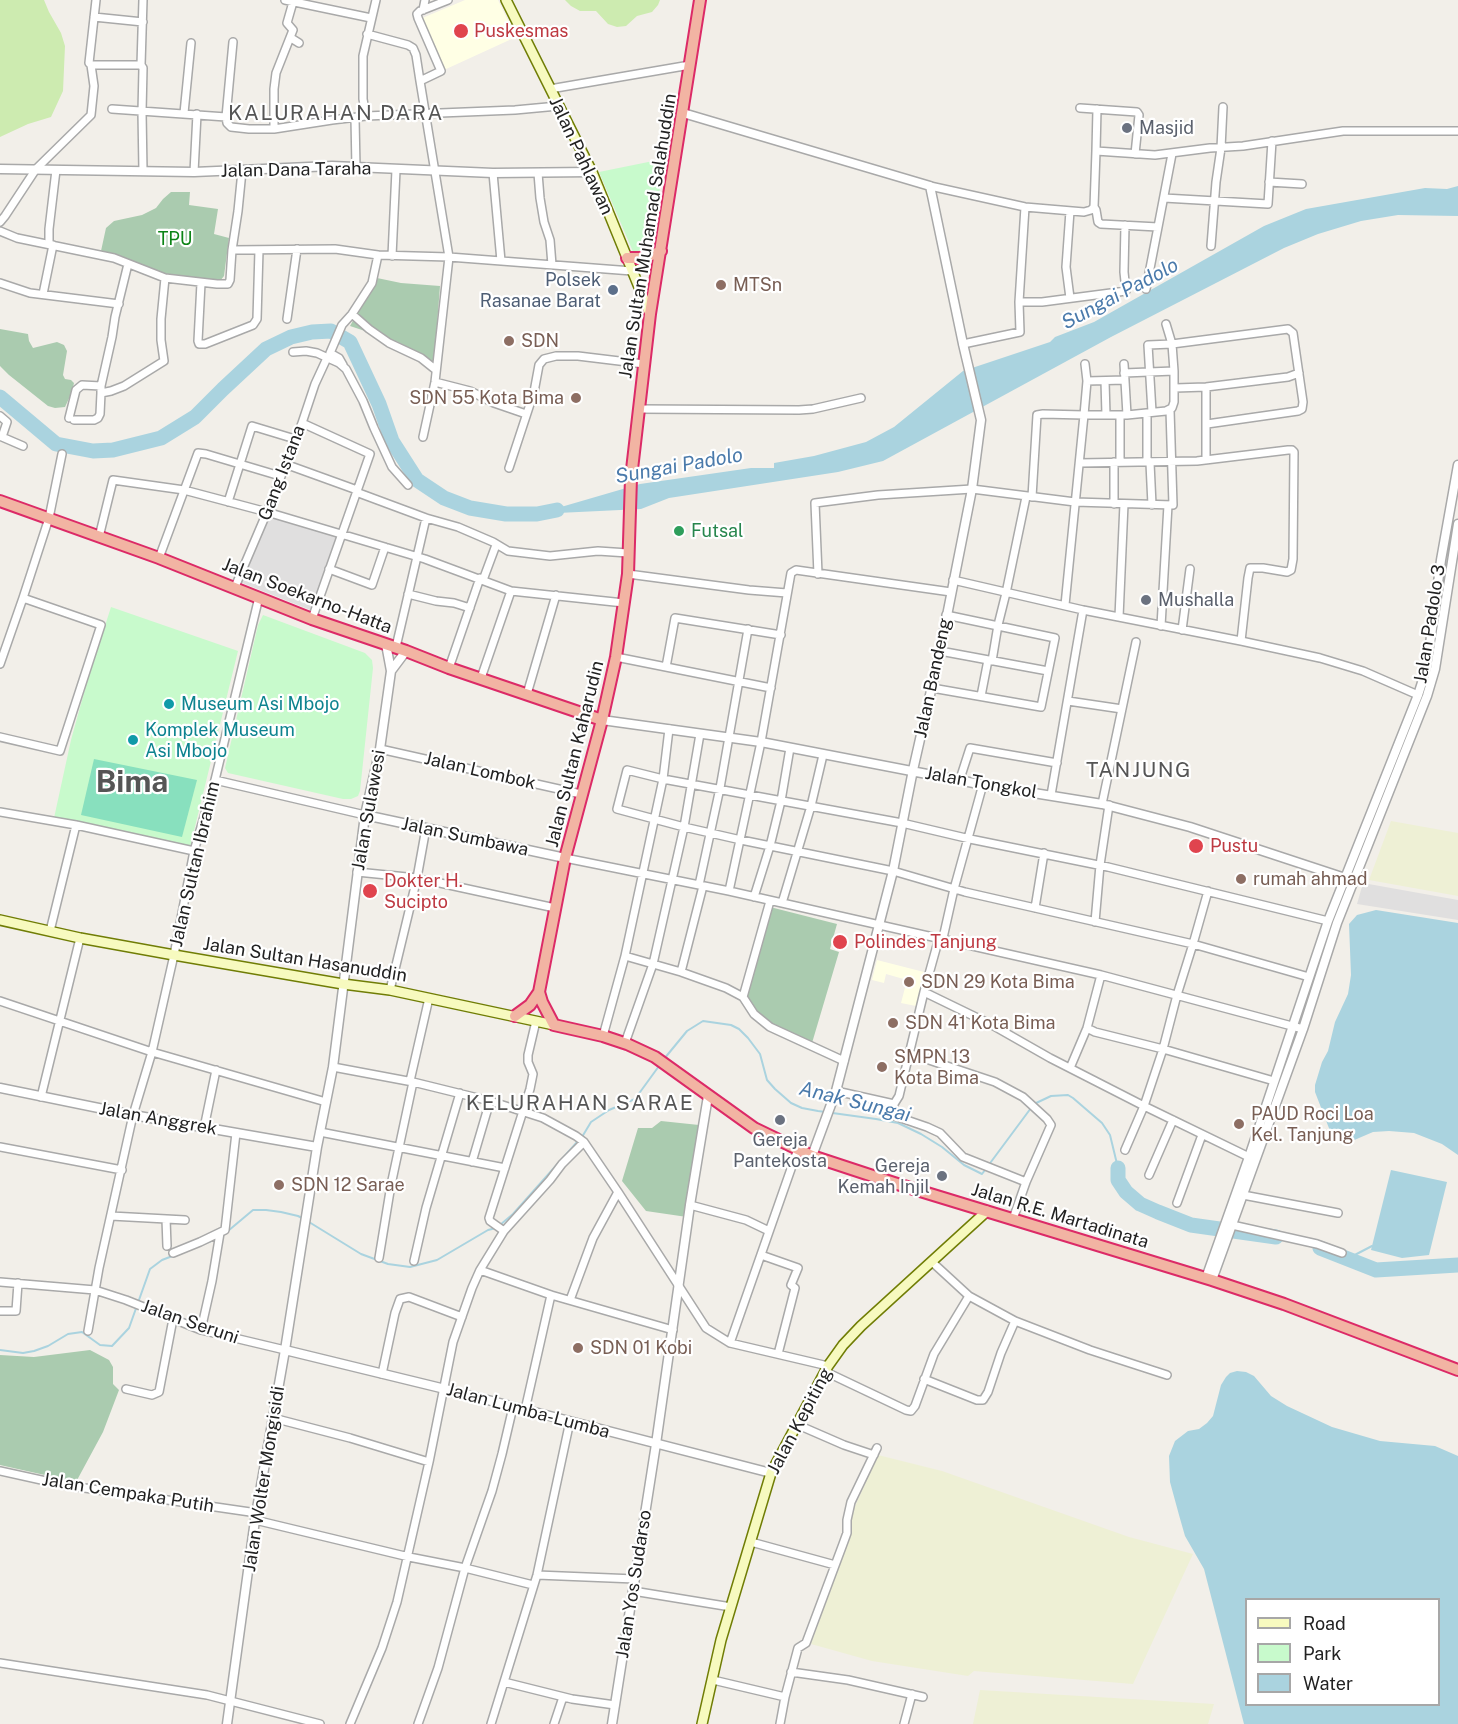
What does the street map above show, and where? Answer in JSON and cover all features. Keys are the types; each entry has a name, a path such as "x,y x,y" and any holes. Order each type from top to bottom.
{"highway":[{"name":"Jalan Sultan Muhamad Salahuddin","path":"629,522 631,478 650,314 700,0"},
{"path":"627,258 640,258 660,251"},
{"name":"Jalan Soekarno-Hatta","path":"0,501 159,558 312,619 602,720"},
{"name":"Jalan Sultan Kaharudin","path":"539,992 565,858 602,720 616,657 628,574 629,522"},
{"path":"515,1016 530,1005 539,992"},
{"path":"539,992 554,1025"},
{"name":"Jalan Sultan Hasanuddin","path":"554,1025 625,1043"},
{"name":"Jalan R.E. Martadinata","path":"625,1043 668,1064 754,1128 812,1156 1209,1279 1284,1304 1458,1370"}],"main road":[{"name":"Jalan Pahlawan","path":"506,0 592,172 650,314"},
{"name":"Jalan Sultan Hasanuddin","path":"0,920 80,938 174,955 390,990 554,1025"},
{"name":"Jalan Kepiting","path":"702,1724 721,1640 771,1473 827,1369 843,1345 861,1326 987,1211"}],"street":[{"path":"0,222 36,169 91,116 94,86 90,63 96,0"},
{"path":"142,0 144,171"},
{"path":"366,116 363,99 363,67 376,0"},
{"path":"423,10 425,0"},
{"path":"420,81 441,71 417,14 448,0"},
{"path":"274,129 276,73 291,39 292,28 287,23 289,1 371,18"},
{"path":"94,17 143,22"},
{"path":"368,34 411,46 415,51 449,257 435,382 423,437"},
{"path":"291,39 299,43"},
{"path":"233,42 226,117 231,127 274,129 366,116 558,106"},
{"path":"184,114 191,43"},
{"path":"91,65 141,65"},
{"path":"550,89 690,65"},
{"path":"1211,246 1223,106"},
{"path":"1080,108 1137,112 1139,116 1135,154"},
{"path":"112,109 226,117"},
{"path":"1097,109 1094,207 1098,222 1158,227"},
{"path":"683,113 930,186 1025,207 1084,212 1094,207"},
{"path":"194,172 197,114"},
{"path":"355,118 356,168"},
{"path":"1096,151 1155,155 1342,131 1458,131"},
{"path":"1164,198 1268,204 1272,141"},
{"path":"1146,289 1172,154"},
{"name":"Jalan Dana Taraha","path":"0,169 194,172 332,166 493,173 592,172"},
{"path":"43,294 51,245 50,229 57,170"},
{"path":"392,256 396,170"},
{"path":"0,231 17,238 114,258 165,278 228,284 242,171"},
{"path":"493,173 501,261"},
{"path":"538,173 541,206 550,240 552,265"},
{"path":"1269,182 1302,184"},
{"path":"930,186 963,344 1020,332 1025,207"},
{"path":"1070,211 1066,261 1070,298"},
{"path":"1020,302 1042,302 1126,291 1125,225"},
{"path":"287,319 297,249"},
{"path":"232,250 335,249 378,255 449,257 632,271"},
{"path":"201,283 199,344 206,344 253,325 257,319 259,250"},
{"path":"378,255 372,283 342,325 330,353 339,358 344,366 363,400 392,467 408,485"},
{"path":"128,264 101,389 100,414 94,420 71,419 76,390 81,385 101,389 124,386 164,361 161,319 165,278"},
{"path":"0,283 30,293 118,304"},
{"path":"352,314 389,343 421,358 436,370"},
{"path":"818,574 815,502 972,489 1075,502 1173,505 1170,410 1174,402 1175,388 1172,344 1166,324"},
{"path":"1152,505 1148,462 1150,412 1148,345 1288,329 1293,333 1303,407 1300,411 1207,424"},
{"name":"Jalan Bandeng","path":"812,1156 836,1091 893,871 972,489 981,420 963,344"},
{"path":"293,352 317,353 344,366"},
{"path":"509,468 534,392 539,365 544,359 556,356 578,356 644,364"},
{"name":"Gang Istana","path":"235,587 327,358"},
{"path":"1065,605 1087,381 1085,364"},
{"path":"1114,504 1123,415 1124,364"},
{"path":"1087,381 1105,381 1149,372 1174,371"},
{"path":"1175,388 1206,387 1288,377 1299,373"},
{"path":"1105,381 1106,415"},
{"path":"435,382 470,391 494,403 526,414"},
{"path":"1206,387 1206,460"},
{"path":"639,409 806,410 861,398"},
{"path":"981,696 1029,497 1037,415 1123,415 1170,410"},
{"path":"0,416 7,422 2,437 23,446"},
{"path":"302,423 370,454 312,619"},
{"path":"228,502 252,426 296,439"},
{"path":"1080,463 1172,462 1288,450 1294,452 1292,570 1287,572 1250,568 1241,641"},
{"path":"159,558 198,453 280,477"},
{"path":"0,664 3,644 23,598 49,518 62,454"},
{"path":"285,464 426,518 458,527 493,542 504,550 541,556 598,551 628,553"},
{"name":"Jalan Padolo 3","path":"1414,716 1418,694 1431,668 1441,560 1454,514 1458,465"},
{"path":"99,537 113,480 184,490 267,512 417,556 511,591 624,603"},
{"path":"1119,617 1124,504"},
{"path":"1161,626 1168,505"},
{"path":"396,648 426,518"},
{"name":"Jalan Padolo 3","path":"1348,879 1431,668 1458,524"},
{"path":"449,668 481,579 496,545"},
{"path":"329,569 372,585 385,547"},
{"path":"1182,630 1190,569"},
{"path":"729,891 761,742 792,571 951,592"},
{"path":"628,574 787,593"},
{"path":"954,580 1083,610 1320,658 1363,671 1418,694"},
{"path":"481,678 511,591"},
{"path":"408,594 470,608"},
{"path":"527,694 556,595"},
{"name":"Jalan Sultan Ibrahim","path":"88,1331 133,1115 152,1052 174,955 194,851 259,597"},
{"path":"0,737 60,751 101,625 23,598"},
{"path":"1051,795 1083,610"},
{"path":"932,688 1041,706 1055,638 946,615"},
{"path":"666,667 675,618 781,634"},
{"path":"681,972 701,886 748,629"},
{"path":"1095,922 1106,804 1136,642"},
{"name":"Jalan Sulawesi","path":"391,671 396,648"},
{"name":"Jalan Sulawesi","path":"343,984 365,816 380,749 396,648"},
{"path":"940,651 1048,671"},
{"path":"616,657 771,688"},
{"path":"1068,701 1122,709"},
{"name":"Jalan Tongkol","path":"602,720 761,742 982,784 1106,804 1190,827 1348,879"},
{"path":"603,1036 625,956 655,820 669,729"},
{"path":"625,1043 653,964 684,827 700,734"},
{"path":"754,897 781,801 790,748"},
{"path":"960,779 970,748 1057,763"},
{"name":"Jalan Lombok","path":"380,749 581,794"},
{"path":"782,903 799,851 823,754"},
{"path":"1309,977 1193,944 954,889 893,871 741,840 617,809 627,770 663,779 902,823 1100,865 1328,921"},
{"path":"214,780 365,816"},
{"path":"982,784 892,1115 940,1133 963,1157 1026,1182"},
{"path":"0,813 76,825 194,851"},
{"name":"Jalan Sumbawa","path":"365,816 565,858"},
{"path":"50,931 76,825"},
{"path":"390,990 417,878 426,828"},
{"path":"1035,908 1044,854"},
{"path":"565,858 729,891 1101,975 1303,1029"},
{"path":"357,872 417,878 555,908"},
{"path":"1229,1225 1249,1157 1328,921 1348,879"},
{"path":"1209,1279 1223,1238 1243,1195 1303,1029 1337,924 1348,879"},
{"path":"1125,1150 1144,1107 1163,1049 1208,891"},
{"path":"743,997 770,901"},
{"path":"42,1096 80,938"},
{"path":"625,956 726,988 743,997 754,1014 770,1027 844,1061"},
{"path":"1070,1068 1087,1028 1101,975"},
{"path":"317,1147 333,1067 343,984"},
{"path":"924,992 992,1025 1144,1107 1249,1157"},
{"path":"379,1258 391,1185 429,998"},
{"path":"0,1001 152,1052 326,1102"},
{"path":"500,1228 489,1220 533,1074 528,1062 528,1054 536,1021"},
{"path":"1087,1028 1274,1082"},
{"path":"908,1053 995,1082 1023,1097 1051,1125 1026,1182 1013,1219"},
{"path":"333,1067 412,1082 490,1101 543,1118 576,1136 583,1141 618,1192 706,1328 730,1342 827,1369 909,1411 915,1406 934,1354 969,1296"},
{"path":"204,1128 216,1070"},
{"name":"Jalan Anggrek","path":"0,1088 133,1115 317,1147"},
{"path":"836,1091 894,1104"},
{"path":"414,1261 426,1208 460,1093"},
{"name":"Jalan Yos Sudarso","path":"612,1724 708,1096"},
{"path":"471,1162 490,1101"},
{"path":"1149,1175 1173,1120"},
{"path":"320,1132 505,1168"},
{"path":"173,1253 225,1230 236,1133"},
{"path":"1177,1203 1202,1135"},
{"path":"350,1724 382,1648 398,1602 445,1389 453,1342 480,1270 500,1228 550,1180 583,1141"},
{"path":"0,1147 122,1170"},
{"name":"Jalan Wolter Mongisidi","path":"227,1724 256,1516 317,1147"},
{"path":"730,1342 798,1149"},
{"path":"570,1300 593,1238 618,1192"},
{"path":"1243,1195 1338,1214"},
{"path":"690,1205 746,1220 769,1231"},
{"path":"111,1216 185,1220"},
{"path":"166,1219 167,1246"},
{"path":"1229,1225 1317,1244 1342,1253"},
{"path":"201,1330 220,1233"},
{"path":"761,1255 798,1268 791,1286 795,1288 778,1354"},
{"path":"932,1262 969,1296 1015,1321 1090,1350 1167,1374"},
{"path":"480,1270 552,1295 673,1330"},
{"name":"Jalan Seruni","path":"0,1282 95,1290 201,1330 285,1350"},
{"path":"1,1311 16,1311 18,1283"},
{"path":"525,1410 552,1295"},
{"path":"381,1374 400,1299 409,1297 462,1317"},
{"path":"126,1389 152,1395 159,1392 173,1319"},
{"path":"924,1379 977,1400 983,1400 1015,1321"},
{"name":"Jalan Lumba-Lumba","path":"285,1350 771,1473"},
{"path":"418,1724 438,1668 465,1568 492,1491 513,1407"},
{"path":"273,1418 429,1462"},
{"path":"491,1724 537,1575 570,1421"},
{"path":"780,1724 790,1672 798,1648 806,1643 847,1533 851,1502 875,1451 844,1445 798,1425"},
{"name":"Jalan Cempaka Putih","path":"0,1471 64,1485 256,1516 409,1557 533,1585"},
{"path":"751,1542 836,1565"},
{"path":"537,1575 635,1579"},
{"path":"633,1591 731,1607"},
{"path":"0,1664 231,1700 320,1724"},
{"path":"790,1672 848,1680 923,1697"},
{"path":"713,1680 785,1697"},
{"path":"504,1682 563,1697 615,1705"},
{"path":"904,1724 912,1694"},
{"path":"554,1724 563,1697"}],"shaded area":[{"path":"465,0 498,0 516,37 444,70 420,19"},
{"path":"268,514 340,534 313,611 240,582"},
{"path":"1391,821 1458,833 1458,896 1369,880"},
{"path":"1363,883 1458,900 1458,920 1357,904"},
{"path":"877,960 924,972 916,1006 901,1003 907,980 886,974 884,983 872,980"},
{"path":"878,1455 942,1471 1129,1537 1193,1554 1133,1684 974,1671 968,1676 872,1661 811,1644 851,1529 852,1513"},
{"path":"980,1690 1214,1704 1208,1724 973,1724"}],"green space":[{"path":"0,0 44,0 65,46 63,91 51,117 28,124 0,137"},
{"path":"565,0 660,0 652,12 637,16 626,26 617,27 608,24 596,11 580,11"},
{"path":"663,159 653,251 634,254 599,172"},
{"name":"TPU","path":"171,192 190,192 189,205 218,209 214,234 229,238 224,276 220,281 213,282 151,271 101,251 106,228 114,221 142,215 156,208"},
{"path":"377,278 401,283 440,286 434,364 398,342 350,326"},
{"path":"0,329 28,334 33,348 57,342 64,345 67,351 63,375 65,379 74,383 65,407 48,406 0,366"},
{"path":"111,607 238,651 190,847 54,818 71,740"},
{"path":"263,615 365,653 372,660 373,668 358,796 343,799 228,773 225,768 258,625"},
{"path":"94,759 197,780 182,837 81,815"},
{"path":"770,907 837,924 830,949 839,952 812,1043 772,1025 758,1014 747,995"},
{"path":"661,1121 699,1125 687,1217 646,1211 622,1181 638,1128 652,1128"},
{"path":"90,1350 109,1360 113,1367 113,1384 119,1390 103,1432 76,1482 0,1465 0,1355 34,1357"}],"water":[{"path":"1458,186 1458,216 1398,215 1361,221 1318,234 1284,248 1111,337 883,461 838,472 669,498 641,509 537,514 640,484 751,468 774,468 774,463 814,456 866,442 894,427 963,371 1050,342 1055,337 1094,322 1264,226 1306,209 1425,188 1447,189"},
{"path":"1376,910 1458,923 1458,1155 1442,1144 1414,1133 1373,1132 1352,1141 1339,1142 1332,1136 1315,1092 1315,1085 1328,1051 1335,1022 1348,994 1351,975 1349,924 1357,915"},
{"path":"1391,1170 1447,1182 1429,1255 1402,1258 1371,1250"},
{"path":"1237,1371 1246,1372 1254,1376 1271,1396 1332,1427 1380,1441 1435,1446 1458,1456 1458,1724 1244,1724 1204,1569 1185,1536 1170,1482 1169,1456 1175,1441 1188,1431 1199,1429 1213,1416 1221,1385 1226,1377"}],"waterway":[{"name":"Sungai Padolo","path":"0,397 56,444 93,451 113,450 161,438 195,417 266,349 291,337 312,332 331,331 350,342 379,404 392,441 417,480 444,498 470,508 506,514 537,514 557,510"},
{"name":"Anak Sungai","path":"664,1059 687,1031 703,1021 731,1025 748,1038 760,1054 767,1080 791,1103 818,1111 898,1123 921,1134 964,1165 982,1174 1031,1108"},
{"name":"Anak Sungai","path":"582,1137 591,1122 609,1110 635,1099 659,1066"},
{"name":"Anak Sungai","path":"1034,1104 1051,1096 1068,1095 1073,1098 1102,1123 1110,1135 1118,1168"},
{"name":"Anak Sungai","path":"500,1225 513,1214 578,1141"},
{"path":"1118,1168 1118,1180 1126,1192 1140,1204 1158,1212 1191,1225 1276,1237"},
{"name":"Anak Sungai","path":"222,1236 253,1210 281,1212 304,1219"},
{"name":"Anak Sungai","path":"309,1222 361,1254 388,1264 410,1267 437,1260 488,1230 496,1228"},
{"name":"Anak Sungai","path":"200,1245 217,1239"},
{"path":"1347,1259 1372,1246"},
{"path":"1320,1248 1376,1270 1458,1265"},
{"name":"Anak Sungai","path":"0,1350 23,1353 34,1351 68,1334 82,1332 100,1345 112,1346 129,1328 150,1269 162,1260 175,1255"}],"place":[{"name":"Puskesmas","path":"461,31"},
{"name":"Masjid","path":"1127,128"},
{"name":"MTSn","path":"721,285"},
{"name":"Polsek Rasanae Barat","path":"613,290"},
{"name":"SDN","path":"509,341"},
{"name":"SDN 55 Kota Bima","path":"576,398"},
{"name":"Futsal","path":"679,531"},
{"name":"Mushalla","path":"1146,600"},
{"name":"Museum Asi Mbojo","path":"169,704"},
{"name":"Komplek Museum Asi Mbojo","path":"133,740"},
{"name":"Pustu","path":"1196,846"},
{"name":"rumah ahmad","path":"1241,879"},
{"name":"Dokter H. Sucipto","path":"370,891"},
{"name":"Polindes Tanjung","path":"840,942"},
{"name":"SDN 29 Kota Bima","path":"909,982"},
{"name":"SDN 41 Kota Bima","path":"893,1023"},
{"name":"SMPN 13 Kota Bima","path":"882,1067"},
{"name":"Gereja Pantekosta","path":"780,1120"},
{"name":"PAUD Roci Loa Kel. Tanjung","path":"1239,1124"},
{"name":"Gereja Kemah Injil","path":"942,1176"},
{"name":"SDN 12 Sarae","path":"279,1185"},
{"name":"SDN 01 Kobi","path":"578,1348"}],"district":[{"name":"KALURAHAN DARA","path":"336,114"},
{"name":"TANJUNG","path":"1139,771"},
{"name":"Bima","path":"132,783"},
{"name":"KELURAHAN SARAE","path":"580,1104"}]}
